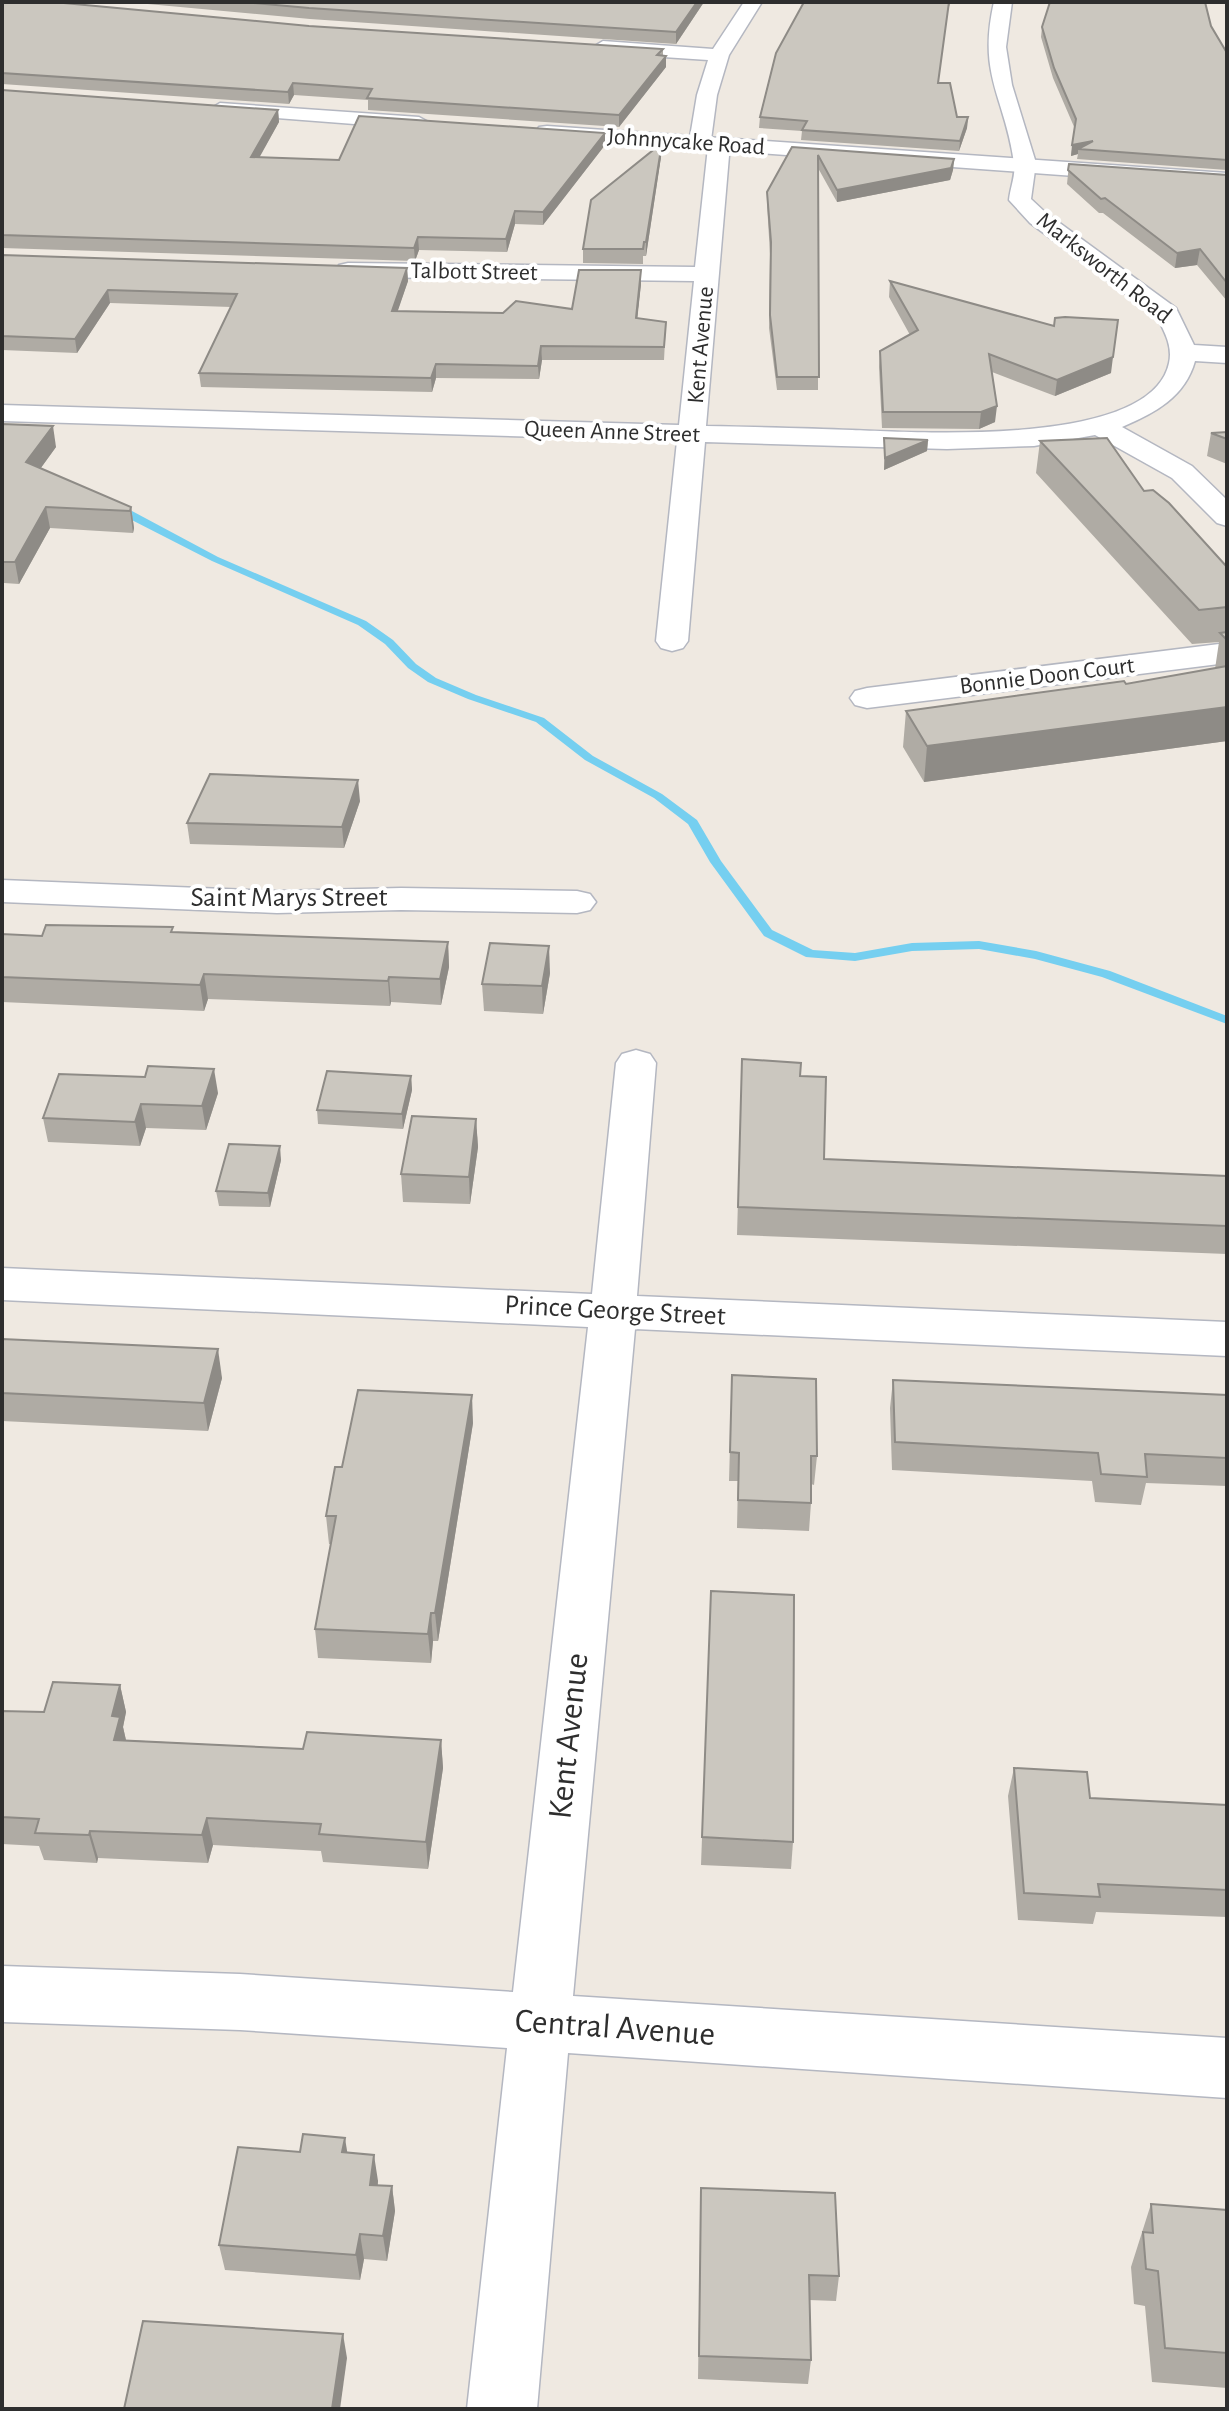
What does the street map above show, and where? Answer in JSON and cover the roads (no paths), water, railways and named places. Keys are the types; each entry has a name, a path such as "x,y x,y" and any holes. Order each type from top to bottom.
{"street":[{"name":"Kent Avenue","path":"672,641 707,274 707,95 719,55 753,2"},
{"name":"Marksworth Road","path":"1003,2 996,39 998,78 1026,166 1020,200 1038,218 1167,313 1181,332 1185,352"},
{"path":"577,46 719,55"},
{"path":"192,107 446,125"},
{"name":"Johnnycake Road","path":"525,130 1227,180"},
{"name":"Talbott Street","path":"328,269 707,274"},
{"path":"1185,352 1227,355"},
{"name":"Queen Anne Street","path":"2,413 947,441 1063,434 1099,426 1130,414 1163,394 1182,371 1185,352"},
{"path":"1099,426 1182,472 1227,517"},
{"name":"Bonnie Doon Court","path":"867,698 1227,653"},
{"name":"Saint Marys Street","path":"2,891 277,902 401,899 577,902"},
{"name":"Kent Avenue","path":"502,2409 538,2023 614,1311 636,1063"},
{"name":"Prince George Street","path":"2,1284 1227,1339"},
{"name":"Central Avenue","path":"2,1994 240,2002 1227,2068"}],"waterway":[{"path":"117,506 215,559 362,623 432,680 540,720 589,758 658,796 693,822 716,862 768,933 810,954 855,957 912,947 979,945 1036,955 1106,974 1227,1020"}]}
